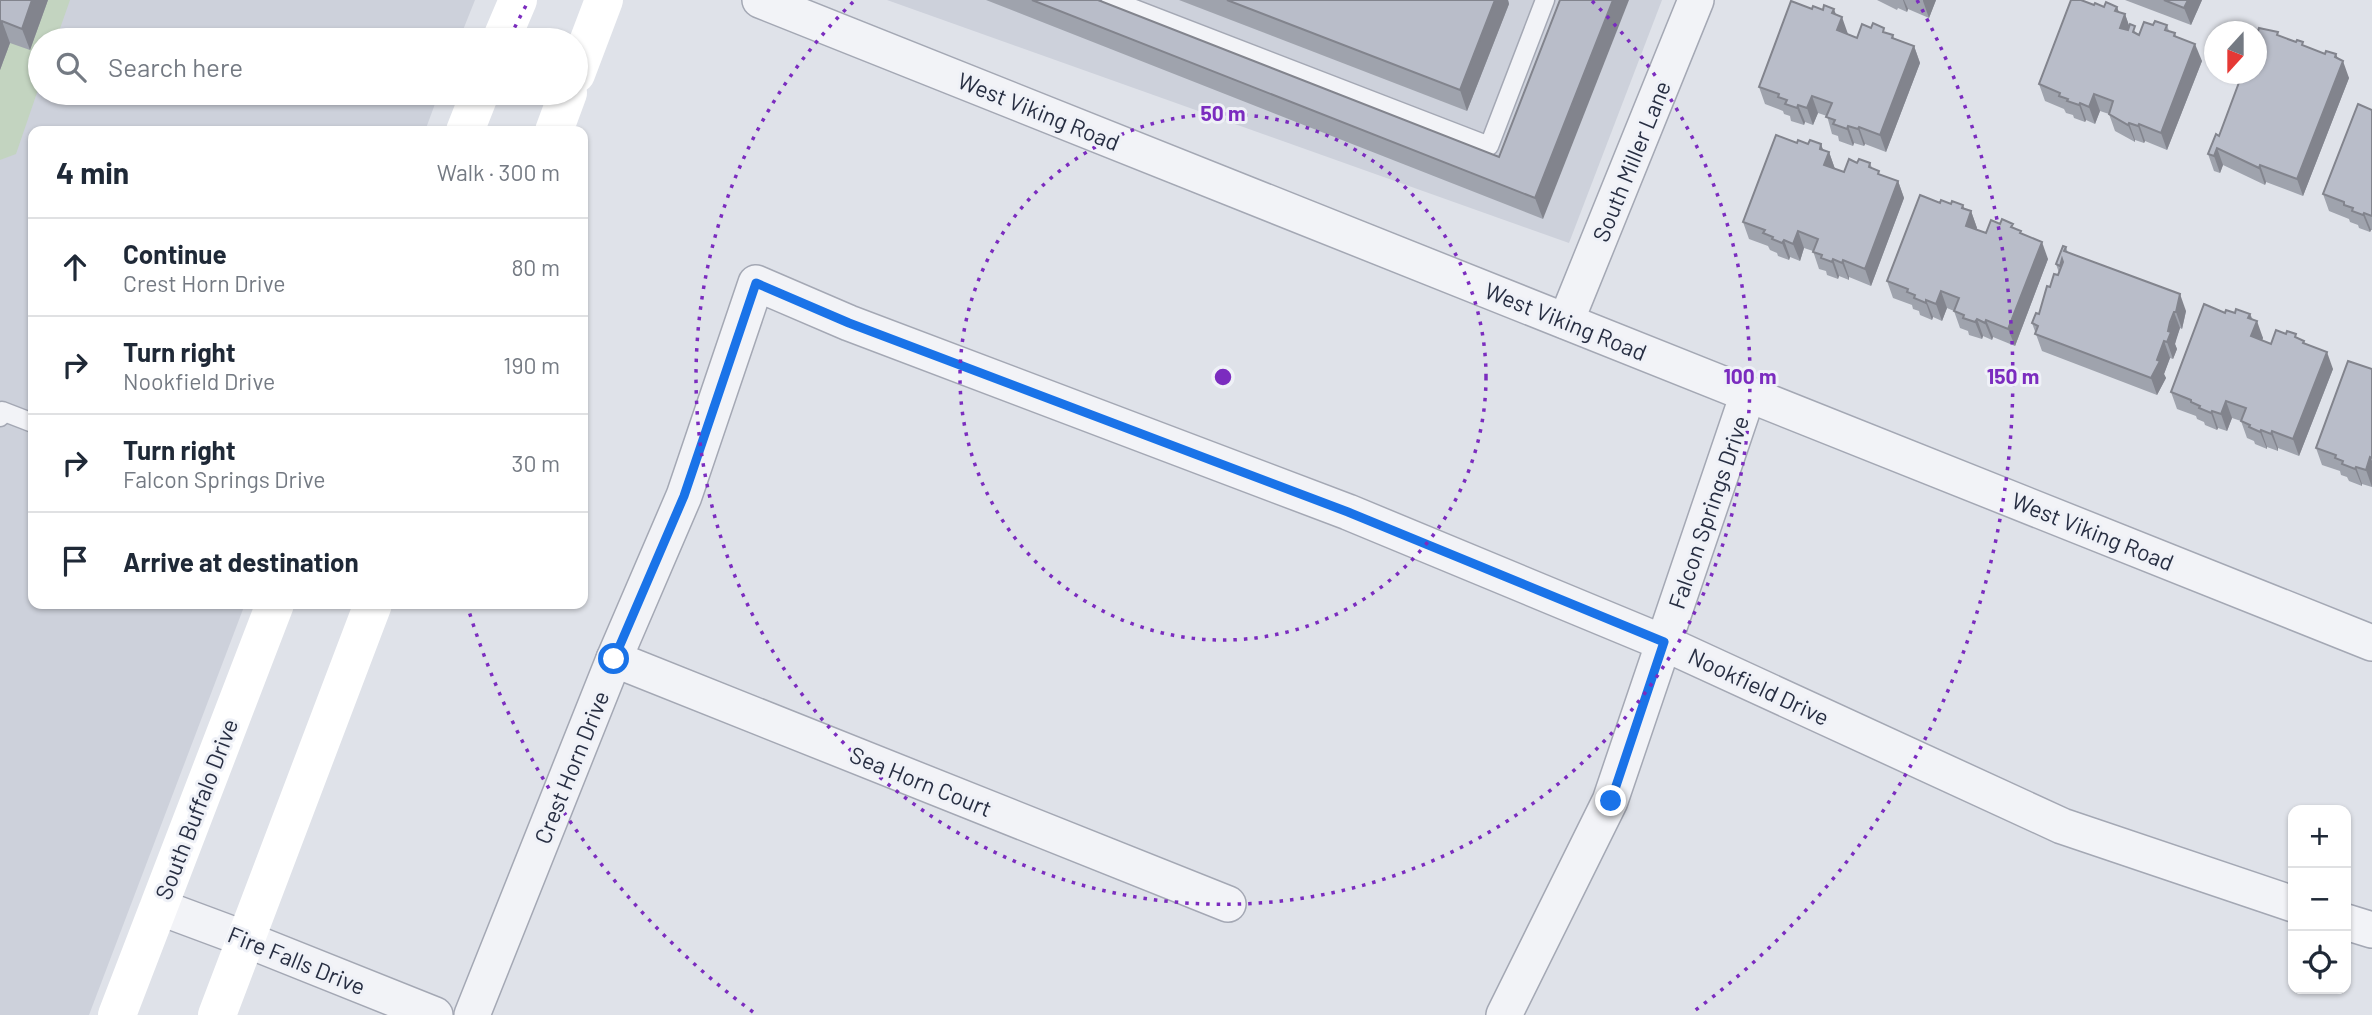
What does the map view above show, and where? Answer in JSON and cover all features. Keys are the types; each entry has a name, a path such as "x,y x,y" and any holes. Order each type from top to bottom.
{"main road":[{"path":"506,28 518,0"},
{"path":"588,42 604,0"},
{"path":"466,126 475,105"},
{"path":"556,126 564,105"},
{"name":"South Buffalo Drive","path":"117,1015 273,609"},
{"path":"217,1015 371,609"}],"street":[{"name":"West Viking Road","path":"760,0 805,8 1566,321 2372,643"},
{"name":"South Miller Lane","path":"1566,321 1696,0"},
{"name":"Nookfield Drive","path":"756,283 849,323 1348,512 1664,642 2062,826 2288,902"},
{"name":"Crest Horn Drive","path":"472,1015 614,659 684,496 756,283"},
{"name":"Falcon Springs Drive","path":"1511,1013 1611,801 1748,394"},
{"name":"Sea Horn Court","path":"614,659 1228,904"},
{"name":"Fire Falls Drive","path":"159,907 435,1015"},
{"path":"2351,924 2372,930"}],"lane":[{"path":"1111,0 1489,146 1545,0"},
{"path":"0,417 2,411 28,421"}],"shaded area":[{"path":"0,0 475,0 464,28 28,28 28,105 435,105 427,126 28,126 28,609 243,609 89,1015 0,1015"},
{"path":"887,0 1662,0 1569,243"}],"green space":[{"path":"0,0 70,0 60,28 28,28 28,105 33,105 16,154 0,160"}],"building":[{"path":"0,0 32,0 22,29 2,21 0,27"},
{"path":"1032,0 1098,0 1499,157 1560,0 1613,0 1535,198"},
{"path":"1227,0 1495,0 1460,90"},
{"path":"2071,0 2104,7 2106,2 2117,7 2115,11 2125,14 2120,28 2128,30 2130,24 2135,26 2133,32 2139,35 2144,22 2153,25 2155,21 2167,25 2165,30 2175,33 2174,36 2195,44 2161,133 2139,124 2128,125 2109,114 2113,101 2094,94 2089,107 2080,103 2079,105 2039,84"},
{"path":"2164,0 2188,0 2184,8"},
{"path":"1791,1 1812,9 1813,6 1823,10 1824,5 1834,9 1832,13 1842,17 1837,30 1857,38 1862,24 1871,28 1873,23 1884,28 1883,32 1893,35 1892,38 1914,46 1880,135 1859,127 1848,126 1847,129 1833,124 1835,120 1826,117 1832,103 1812,96 1807,108 1798,105 1797,108 1785,104 1787,100 1778,97 1779,94 1759,87"},
{"path":"2267,30 2278,32 2277,35 2296,42 2303,42 2302,45 2325,54 2326,51 2336,54 2335,57 2343,61 2297,179 2260,165 2259,168 2217,148 2214,156 2208,154 2216,134 2219,136 2238,84 2267,84"},
{"path":"2358,104 2372,110 2372,216 2352,211 2353,208 2344,205 2344,202 2323,194"},
{"path":"1776,135 1797,143 1798,140 1808,144 1810,140 1821,144 1820,149 1829,152 1824,165 1844,172 1849,159 1857,163 1859,159 1870,163 1869,167 1879,171 1878,174 1898,181 1865,269 1843,260 1842,263 1821,258 1822,255 1813,252 1818,239 1798,231 1793,244 1784,240 1782,243 1763,233 1765,230 1743,222"},
{"path":"1920,195 1940,203 1941,200 1963,205 1962,208 1971,211 1966,226 1986,233 1991,220 2000,224 2002,219 2013,224 2011,227 2021,231 2020,233 2042,242 2008,329 1986,320 1985,323 1977,319 1975,322 1963,318 1964,315 1954,311 1959,298 1941,291 1936,304 1926,300 1926,303 1914,298 1915,295 1907,292 1908,289 1887,281"},
{"path":"2063,246 2066,247 2064,251 2180,294 2176,312 2170,322 2168,331 2171,332 2167,342 2164,341 2157,360 2160,361 2151,378 2035,334 2038,326 2032,323 2036,313 2039,314 2047,286 2050,287 2054,274 2058,275 2062,259 2060,266 2056,264"},
{"path":"2204,304 2225,313 2226,310 2235,313 2236,309 2250,314 2248,318 2257,321 2251,336 2271,344 2276,330 2286,334 2287,331 2296,334 2295,337 2304,341 2303,343 2327,352 2293,439 2272,431 2271,434 2249,427 2250,425 2241,421 2246,408 2226,401 2221,414 2211,413 2199,408 2200,406 2191,400 2171,392"},
{"path":"2348,361 2372,369 2372,458 2370,457 2366,470 2342,464 2343,461 2335,458 2336,455 2316,448"}],"route":[{"path":"614,659 684,496 756,283 849,323 1348,512 1664,642 1611,801"}]}
